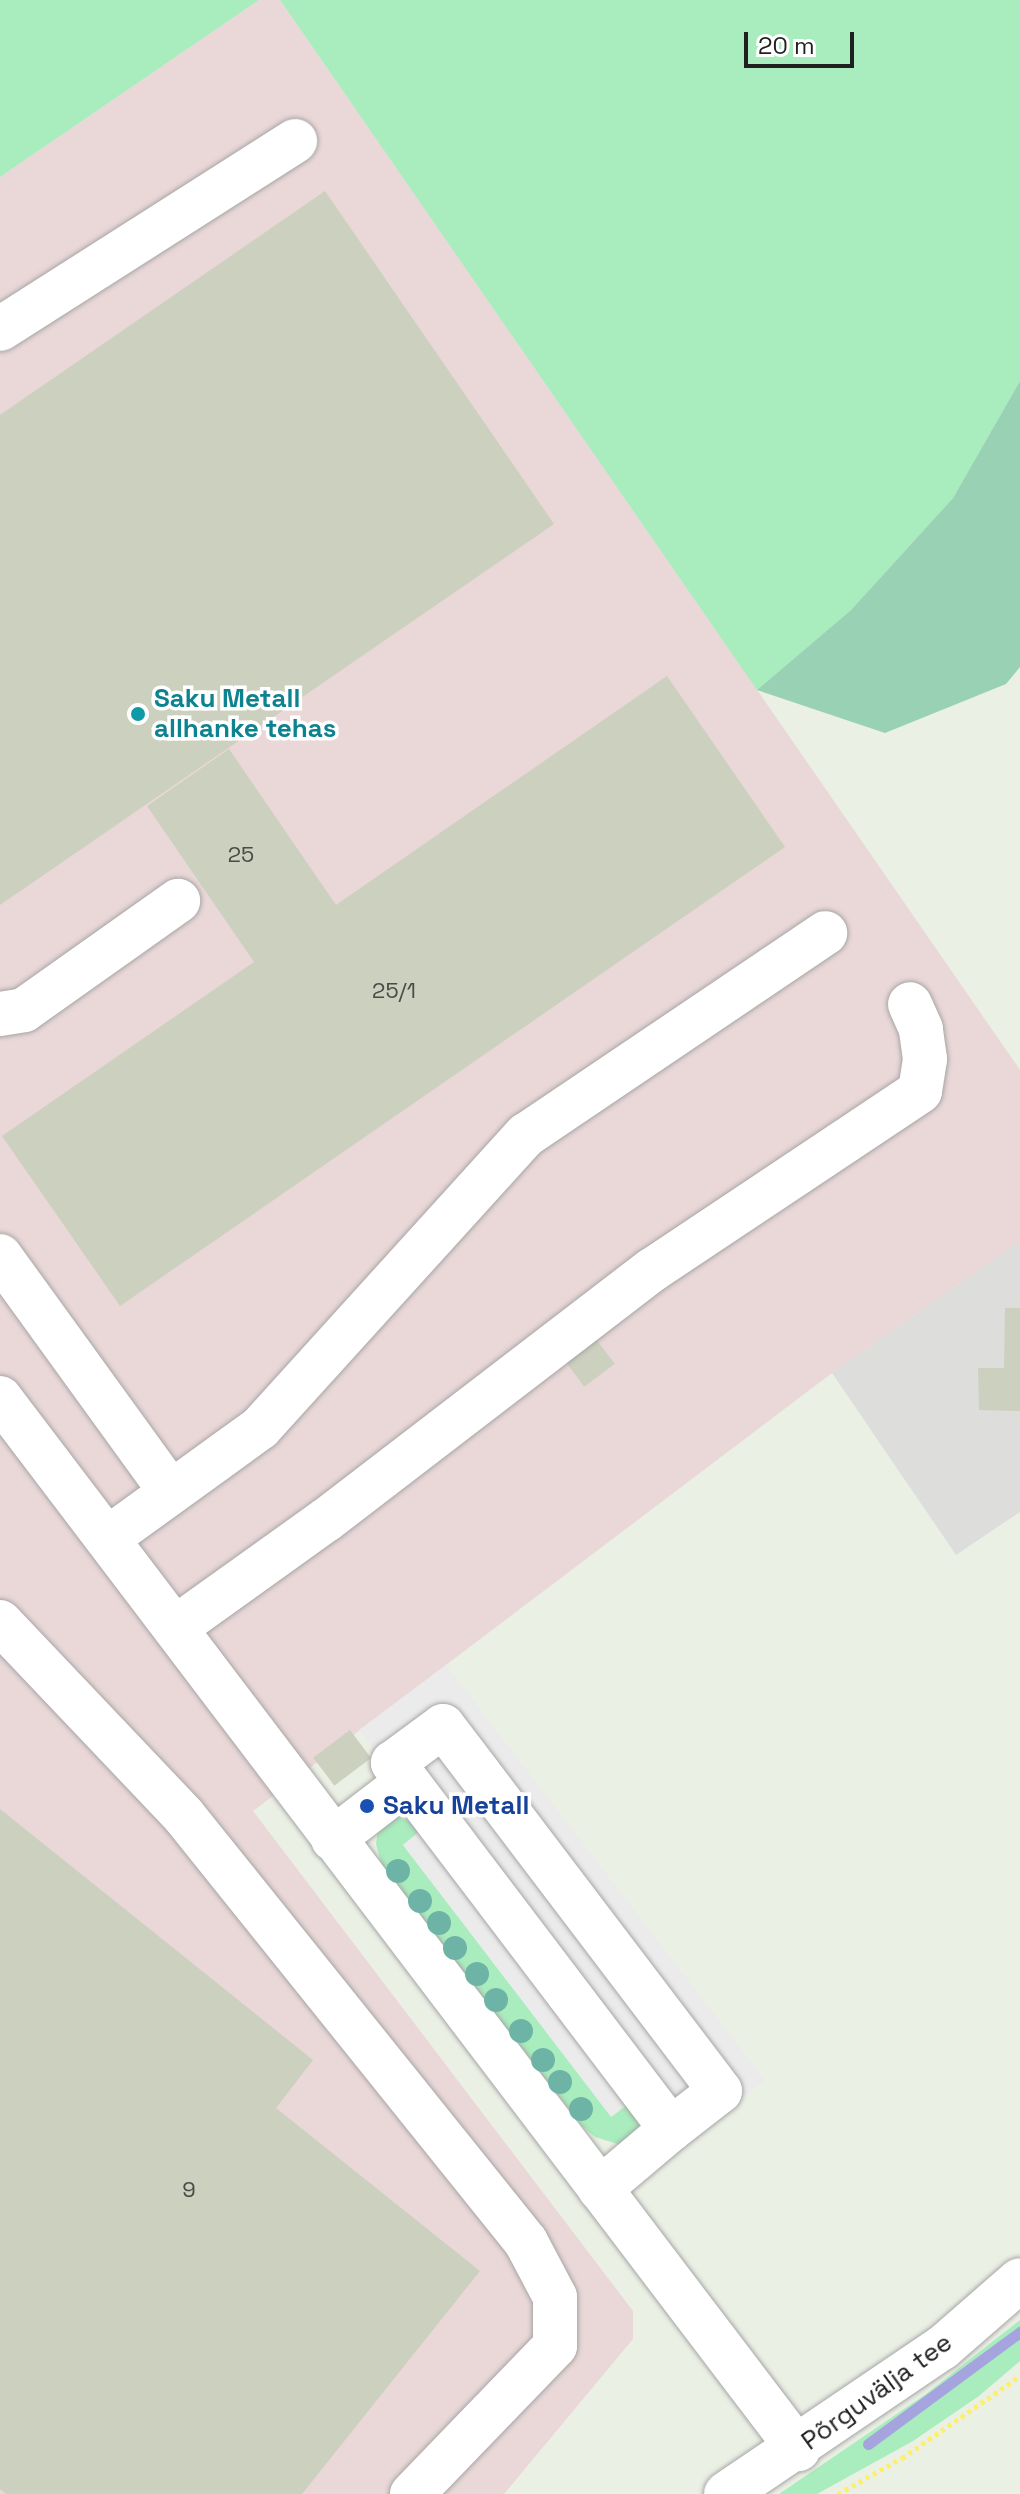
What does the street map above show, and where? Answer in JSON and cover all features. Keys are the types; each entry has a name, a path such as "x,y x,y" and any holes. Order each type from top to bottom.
{"street":[{"path":"0,329 295,141"},
{"path":"0,1014 24,1010 178,901"},
{"path":"108,1538 260,1428 526,1135 825,933"},
{"path":"175,1628 326,1520 652,1270 920,1091 923,1044 910,1004"},
{"path":"0,1256 171,1492"},
{"path":"0,1398 798,2449"},
{"path":"0,1622 184,1816 526,2242 555,2297 555,2346 412,2494"},
{"path":"600,2189 720,2091 443,1726 393,1763 671,2129"},
{"path":"333,1839 407,1782"},
{"name":"Põrguvälja tee","path":"726,2494 798,2449 942,2348 1020,2280"}],"path":[{"path":"838,2494 902,2458 1020,2376"}],"shaded area":[{"path":"259,0 280,0 1020,1070 1020,1241 832,1373 253,1811 633,2311 633,2339 504,2494 0,2494 0,177"},
{"path":"1020,1241 1020,1512 956,1555 832,1373"},
{"path":"446,1665 765,2080 672,2154 636,2098 611,2117 403,1845 427,1825 359,1730"}],"green space":[{"path":"0,0 259,0 0,177"},
{"path":"280,0 1020,0 1020,381 953,498 851,610 757,690"},
{"path":"1020,381 1020,667 1006,684 885,733 757,690 851,610 953,498"},
{"path":"395,1816 427,1826 403,1845 612,2116 636,2098 639,2127 621,2145 595,2137 583,2127 383,1870 376,1844 378,1829"},
{"path":"1020,2320 1020,2361 979,2396 913,2441 817,2494 779,2494 926,2394"}],"building":[{"name":"Saku Metall allhanke tehas","path":"325,191 554,524 0,905 0,415"},
{"path":"667,676 785,847 120,1306 2,1136 254,962 147,806 229,749 336,905"},
{"path":"1005,1308 1020,1308 1020,1411 979,1410 978,1368 1004,1368"},
{"path":"596,1339 615,1364 584,1387 566,1362"},
{"path":"350,1730 371,1758 334,1786 313,1758"},
{"path":"0,1809 313,2060 276,2108 480,2271 302,2494 6,2494 0,2489"}],"waterway":[{"path":"868,2444 1020,2332"}],"place":[{"name":"Saku Metall allhanke tehas","path":"138,714"},
{"name":"Saku Metall","path":"367,1806"}]}
